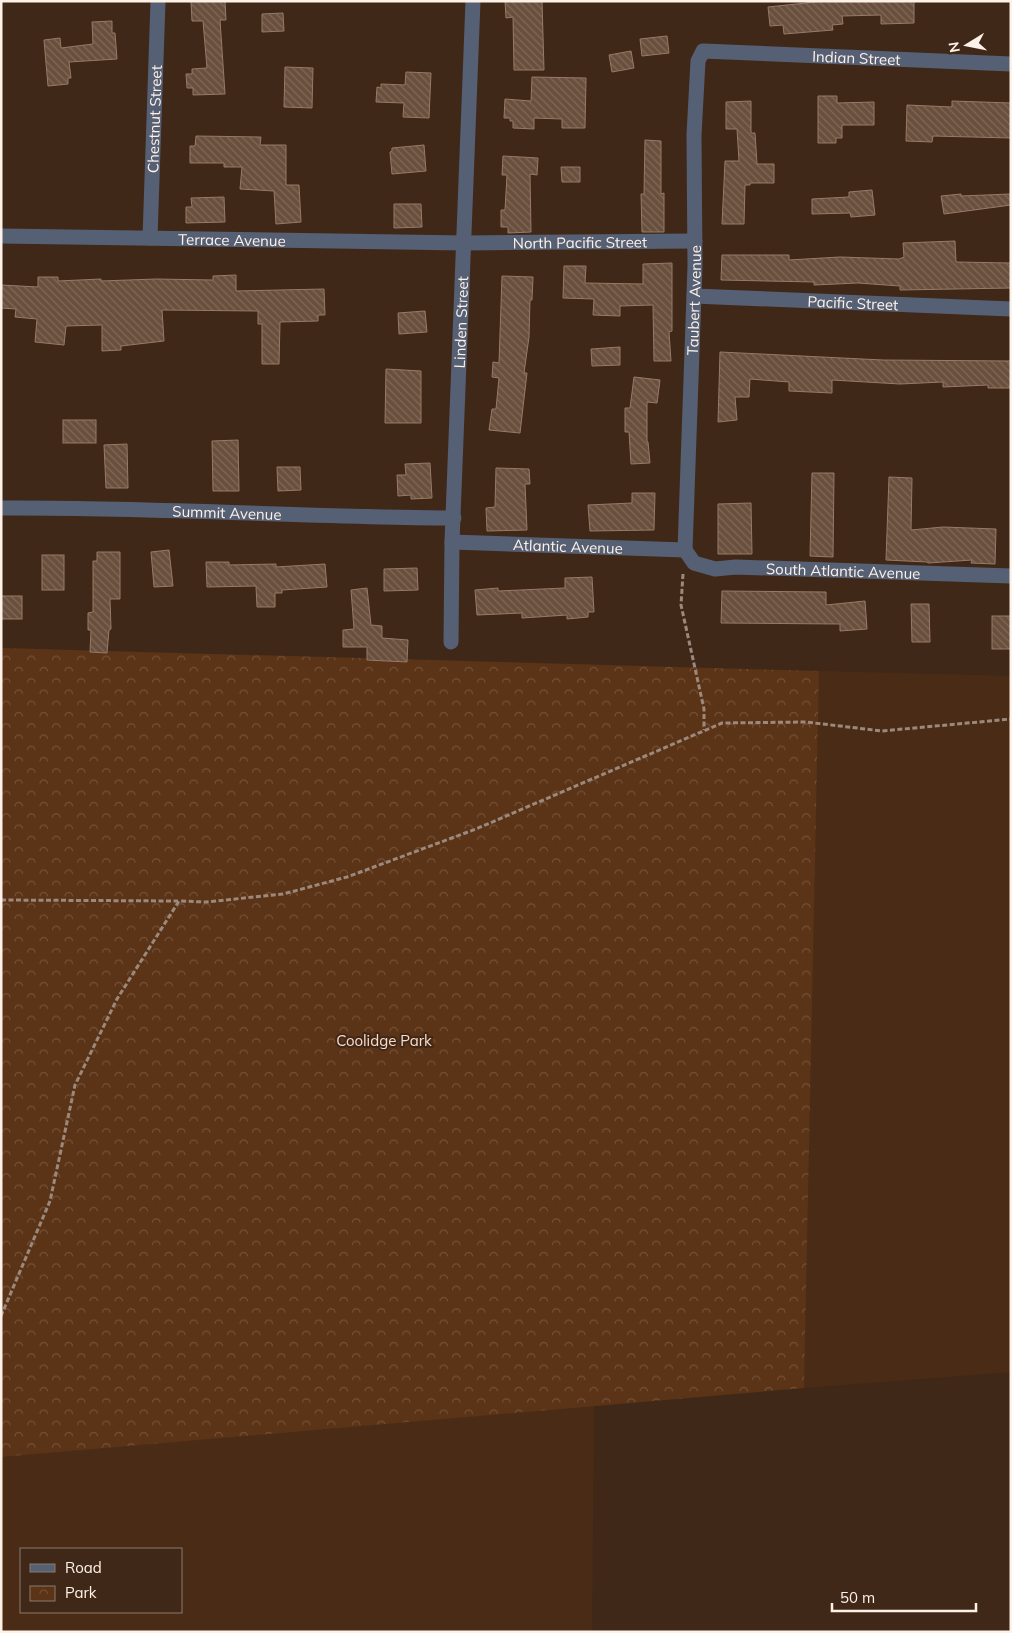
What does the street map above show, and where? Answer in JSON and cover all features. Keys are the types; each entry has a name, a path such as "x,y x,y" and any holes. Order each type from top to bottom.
{"street":[{"name":"Chestnut Street","path":"150,238 158,1"},
{"name":"Linden Street","path":"450,642 452,542 473,1"},
{"name":"Indian Street","path":"702,51 1011,64"},
{"name":"Taubert Avenue","path":"685,550 694,296 694,135 698,61 702,51"},
{"name":"Terrace Avenue","path":"1,236 464,243"},
{"name":"North Pacific Street","path":"464,243 695,241"},
{"name":"Pacific Street","path":"694,296 1011,309"},
{"name":"Summit Avenue","path":"1,508 102,508 454,518"},
{"name":"Atlantic Avenue","path":"452,542 685,550"},
{"name":"South Atlantic Avenue","path":"685,550 694,563 716,569 736,567 1011,576"}],"path":[{"path":"685,550 681,605 704,709 704,730"},
{"path":"1,900 206,902 283,894 347,877 476,829 722,723 792,721 882,731 1011,718"},
{"path":"1,1316 50,1201 75,1085 117,999 179,901"}],"shaded area":[{"path":"819,671 1011,676 1011,1372 804,1388"},
{"path":"594,1405 592,1632 1,1632 1,1457"}],"green space":[{"name":"Coolidge Park","path":"1,648 819,671 804,1388 1,1457"}],"building":[{"path":"191,1 225,1 226,20 220,20 225,94 193,95 193,88 187,88 186,74 192,74 192,69 207,68 203,21 192,21"},
{"path":"505,1 542,1 544,70 514,70 513,17 506,18"},
{"path":"825,1 914,1 914,23 881,24 881,15 842,16 843,24 832,25 833,30 784,34 783,25 770,26 768,7"},
{"path":"283,13 284,31 262,32 262,14"},
{"path":"112,21 112,33 115,33 117,59 69,62 71,78 68,78 68,84 48,86 44,40 60,38 61,48 93,44 92,22"},
{"path":"667,36 669,53 642,56 640,39"},
{"path":"631,51 634,68 612,72 609,55"},
{"path":"285,67 313,68 312,108 284,107"},
{"path":"406,72 431,73 429,118 403,117 404,103 376,102 377,87 381,88 381,84 405,85"},
{"path":"532,77 586,78 585,128 562,128 562,119 534,118 534,129 513,128 513,121 510,121 510,118 504,118 505,99 531,101"},
{"path":"818,96 837,96 837,103 874,102 874,125 842,125 842,138 836,138 836,143 818,143"},
{"path":"751,101 751,133 755,133 757,164 774,164 774,183 750,183 750,185 745,185 744,224 722,224 725,161 739,161 737,129 726,129 726,102"},
{"path":"952,101 1011,103 1011,138 933,136 932,142 906,141 907,105 952,107"},
{"path":"196,136 261,137 260,145 286,145 286,185 299,185 301,222 276,224 274,191 240,189 242,167 224,167 224,163 190,163 190,146 195,146"},
{"path":"645,140 661,141 661,194 664,193 664,232 642,232 641,194 644,194"},
{"path":"424,145 426,171 392,174 390,152 392,148"},
{"path":"503,156 538,158 537,175 530,174 531,232 508,233 508,227 501,227 501,210 505,210 507,175 502,175"},
{"path":"561,167 580,167 580,182 562,182"},
{"path":"872,190 875,215 851,217 850,213 812,214 812,199 849,197 849,192"},
{"path":"961,194 961,196 1010,194 1011,205 944,214 941,196"},
{"path":"224,197 225,222 186,223 186,207 192,207 191,198"},
{"path":"394,204 421,204 422,227 394,228"},
{"path":"955,241 956,262 1011,263 1011,288 900,290 900,286 858,283 814,285 814,282 721,280 722,255 789,255 789,260 840,257 899,259 904,257 903,243"},
{"path":"672,263 672,331 669,332 671,361 654,361 653,305 620,306 620,316 593,315 594,299 563,298 564,266 586,266 585,283 643,284 643,264"},
{"path":"236,275 236,291 324,289 325,315 318,315 318,321 280,322 279,364 262,364 262,324 258,324 258,311 162,310 164,341 121,346 121,350 102,351 102,325 66,326 64,345 35,342 37,319 15,317 16,309 1,308 1,285 38,287 38,277 58,277 58,281 101,279 101,281 156,279 213,280 213,276"},
{"path":"502,276 533,277 529,337 524,373 527,373 520,433 489,430 492,409 496,409 499,378 492,377 493,362 499,363"},
{"path":"425,311 427,332 399,334 398,313"},
{"path":"620,347 620,365 592,366 591,349"},
{"path":"720,352 883,360 1011,361 1011,388 988,388 988,385 943,387 943,382 900,384 832,380 832,393 789,391 789,382 750,379 749,397 735,397 737,420 718,422"},
{"path":"386,369 421,371 421,423 385,423"},
{"path":"634,377 660,380 657,403 647,402 647,442 650,463 631,464 629,432 625,432 625,408 630,408"},
{"path":"63,420 96,420 96,443 63,443"},
{"path":"238,440 239,491 213,491 212,441"},
{"path":"127,444 128,488 106,488 104,445"},
{"path":"430,463 432,498 411,499 411,495 398,496 397,475 406,475 405,464"},
{"path":"277,467 300,467 301,490 278,491"},
{"path":"496,468 529,469 530,484 525,484 527,530 487,531 486,508 495,507"},
{"path":"812,473 834,473 833,557 810,556"},
{"path":"889,477 912,478 911,530 943,527 996,529 995,564 971,563 972,560 928,563 886,560"},
{"path":"632,493 655,493 654,530 590,531 588,505 632,503"},
{"path":"751,503 752,554 718,554 718,504"},
{"path":"169,550 173,586 154,587 151,552"},
{"path":"97,552 120,552 120,599 110,599 111,629 109,630 107,653 90,652 91,630 88,630 88,613 93,612 93,561 97,561"},
{"path":"42,555 64,555 64,590 42,590"},
{"path":"206,562 229,562 229,565 276,564 276,567 325,564 327,587 282,590 282,593 275,593 275,607 257,607 256,586 207,587"},
{"path":"417,568 418,590 384,591 384,569"},
{"path":"592,577 594,612 588,612 588,617 567,619 567,615 522,618 522,613 477,615 475,590 498,588 498,591 565,588 565,578"},
{"path":"367,588 371,625 382,626 382,638 408,640 407,662 367,660 367,647 343,647 343,630 354,629 351,590"},
{"path":"722,591 826,592 826,605 865,601 867,629 840,631 840,624 721,623"},
{"path":"1,596 22,596 22,619 1,619"},
{"path":"911,604 929,604 930,642 912,642"},
{"path":"992,616 1011,616 1011,649 992,649"}]}
